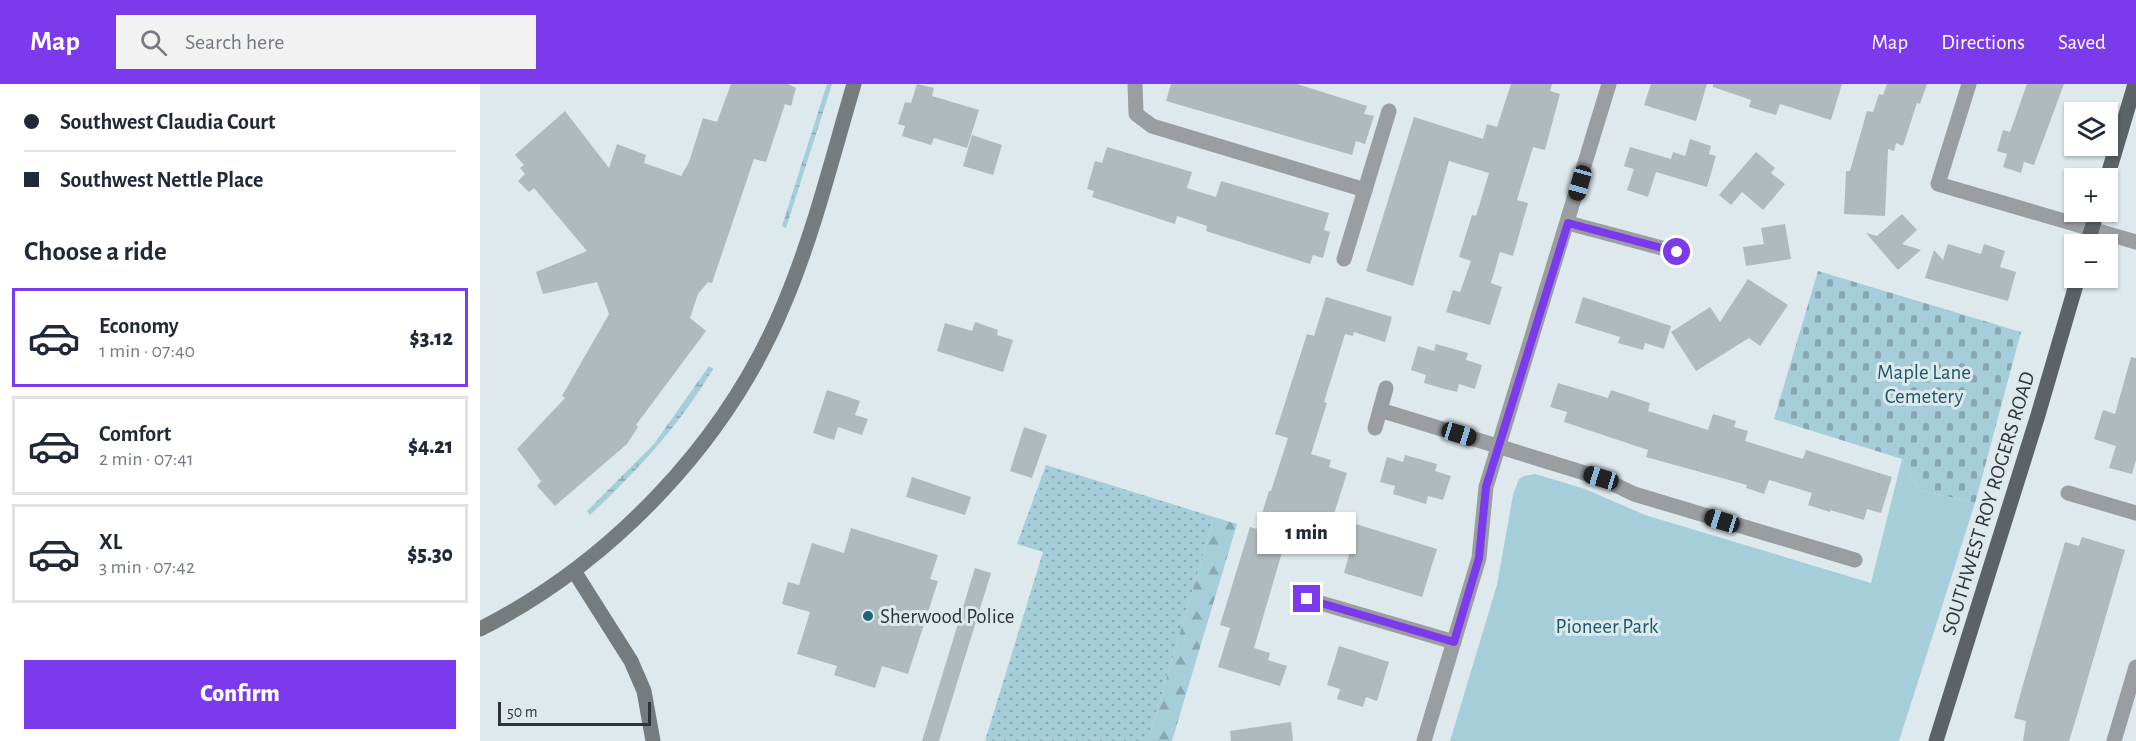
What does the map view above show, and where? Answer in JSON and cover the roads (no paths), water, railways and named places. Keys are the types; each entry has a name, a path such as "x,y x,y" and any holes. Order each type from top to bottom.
{"main road":[{"path":"480,628 533,599 574,571 635,517 678,472 728,405 759,356 783,307 800,263 854,84"},
{"path":"2110,168 2135,84"},
{"path":"2090,234 2094,222"},
{"name":"SOUTHWEST ROY ROGERS ROAD","path":"1936,741 2038,415 2075,288"},
{"path":"574,571 631,661 644,692 653,741"}],"street":[{"path":"1135,84 1136,114 1152,126 1365,190"},
{"path":"1424,741 1479,558 1486,487 1609,84"},
{"path":"1969,84 1938,184 2136,242"},
{"path":"1344,259 1389,111"},
{"path":"1568,223 1677,252"},
{"path":"1375,428 1386,388"},
{"path":"1380,410 1601,478 1634,494 1854,560"},
{"path":"2068,493 2136,513"},
{"path":"1307,599 1454,642"},
{"path":"2114,741 2136,667"}],"place":[{"name":"Sherwood Police","path":"868,616"}],"park label":[{"name":"Maple Lane Cemetery","path":"1924,384"},
{"name":"Pioneer Park","path":"1607,626"}]}
